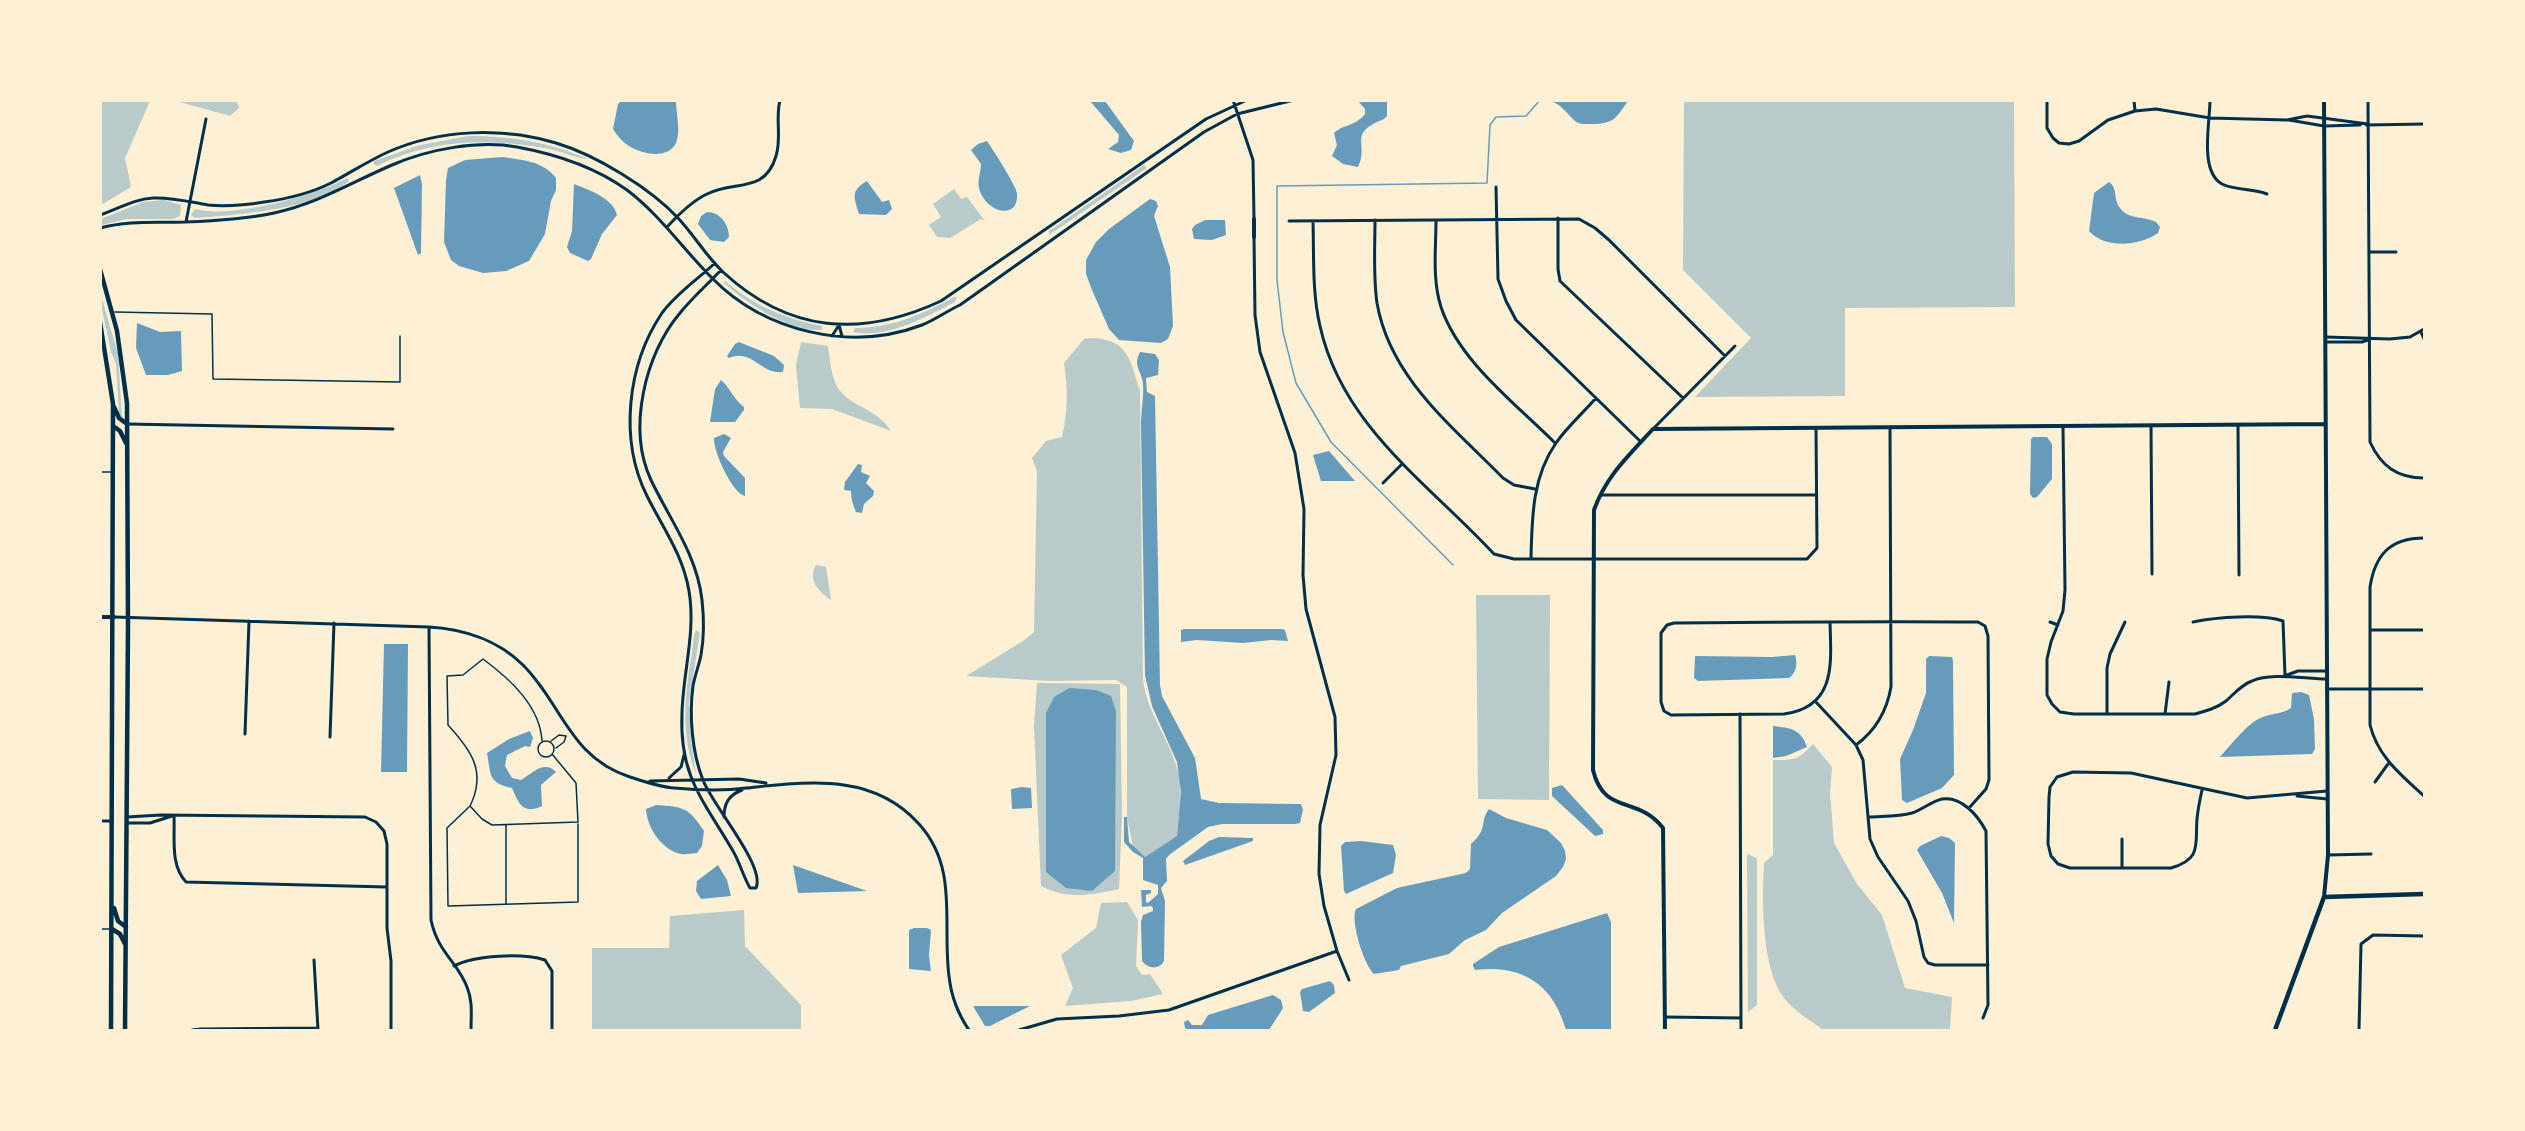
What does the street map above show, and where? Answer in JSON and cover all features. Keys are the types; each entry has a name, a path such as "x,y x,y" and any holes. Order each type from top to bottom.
{"main road":[{"path":"100,269 113,312 124,368 127,424 125,1030"},
{"path":"100,322 113,404 111,1030"},
{"path":"113,404 119,418 127,424"},
{"path":"113,426 120,431 127,445"},
{"path":"2275,1030 2324,897 2424,894"},
{"path":"112,903 118,921 126,927"},
{"path":"112,929 120,934 126,947"}],"street":[{"path":"668,226 706,194 720,189 749,185 766,174 777,154 777,110 780,100"},
{"path":"1233,100 1253,160 1255,315 1260,352 1295,453 1304,508 1303,575 1306,609 1335,717 1334,772 1322,816 1318,852 1319,874 1324,906 1337,951 1349,980"},
{"path":"100,215 141,200 168,198 211,205 237,206 290,197 328,184 409,143 454,134 520,135 555,143 587,154 619,173 677,217 721,270 747,293 775,309 810,321 839,325 884,321 912,315 941,301 1206,119 1247,100"},
{"path":"100,228 127,222 186,222 273,213 316,202 395,164 437,151 479,146 515,147 559,157 599,172 627,190 668,226 713,279 764,316 796,329 832,336 885,335 923,325 960,305 1204,132 1237,114 1294,100"},
{"path":"2047,100 2047,128 2052,138 2059,143 2069,144 2079,141 2108,120 2135,111 2156,109 2210,118 2287,120 2324,126 2424,124"},
{"path":"2133,100 2135,111"},
{"path":"2210,100 2207,158 2213,176 2222,184 2255,189 2267,194"},
{"path":"2324,100 2328,855 2324,897"},
{"path":"2368,100 2370,442 2385,467 2402,476 2424,478"},
{"path":"2287,120 2307,116 2368,124"},
{"path":"186,222 206,119"},
{"path":"1496,188 1498,279 1516,320 1641,442"},
{"path":"1558,218 1560,280 1683,398"},
{"path":"1289,221 1579,219 1595,228 1725,356"},
{"path":"1375,220 1377,304 1384,331 1398,362 1417,391 1503,478 1514,485 1535,489"},
{"path":"1436,220 1436,280 1441,305 1451,330 1468,357 1555,443"},
{"path":"1313,221 1316,301 1330,362 1372,433 1494,554 1514,559 1807,559 1817,548 1816,428"},
{"path":"2369,252 2396,252"},
{"path":"715,263 680,292 653,329 636,374 630,402 631,446 646,494 679,554 688,584 692,616 682,705 684,753 691,779 701,802 743,870 750,888 756,888 758,882 751,860 702,779 692,716 693,686 702,654 702,602 697,574 688,549 650,477 641,442 640,403 647,378 663,339 679,314 721,270"},
{"path":"832,336 839,325"},
{"path":"839,325 842,336"},
{"path":"2326,339 2362,342 2369,339 2410,337 2421,333 2424,329"},
{"path":"2421,333 2424,339"},
{"path":"1665,1030 1663,828 1654,816 1644,810 1616,802 1603,793 1596,783 1593,770 1593,510 1599,495 1619,464 1735,345"},
{"path":"1531,558 1535,489 1555,443 1596,398"},
{"path":"127,424 393,429"},
{"path":"1653,429 2326,424"},
{"path":"2238,425 2239,575"},
{"path":"2151,426 2152,574"},
{"path":"1856,745 1869,736 1888,701 1892,671 1890,427"},
{"path":"2063,427 2065,590 2063,611 2050,642 2047,659 2047,695 2060,712 2195,714 2211,710 2253,680 2285,676 2298,671 2327,671"},
{"path":"637,465 646,463"},
{"path":"1383,483 1402,464"},
{"path":"1599,495 1817,495"},
{"path":"2424,538 2398,542 2384,551 2373,570 2370,587 2370,725 2374,740 2389,763 2424,796"},
{"path":"679,554 688,549"},
{"path":"100,617 334,623 452,629 485,639 508,652 529,673 568,734 598,760 623,775 671,788 746,788 770,784 832,783 869,790 904,807 932,842 946,879 949,979 955,1004 969,1030"},
{"path":"2193,622 2205,619 2272,618 2283,621 2285,676"},
{"path":"245,734 249,621"},
{"path":"1830,622 1830,677 1824,690 1815,701 1796,712 1671,715 1664,711 1661,702 1661,633 1667,625 1674,623 1891,621 1978,622 1985,626 1988,636 1989,780 1986,789 1969,808"},
{"path":"2050,622 2058,625"},
{"path":"2107,714 2107,668 2110,654 2125,622"},
{"path":"330,737 334,623"},
{"path":"429,627 431,920 435,937 467,986 470,997 471,1030"},
{"path":"2370,630 2424,630"},
{"path":"2285,676 2298,679 2327,679"},
{"path":"2165,714 2169,682"},
{"path":"2327,689 2424,689"},
{"path":"1815,701 1856,745 1863,760 1870,839 1878,857 1908,900 1916,921 1924,957 1928,963 1935,965 1988,964"},
{"path":"1740,714 1741,1030"},
{"path":"667,779 681,767 684,753"},
{"path":"2375,782 2389,763"},
{"path":"2202,790 2197,819 2197,844 2193,855 2185,864 2171,868 2070,868 2058,864 2051,856 2048,844 2050,787 2057,777 2073,772 2130,773 2247,798 2327,791"},
{"path":"647,781 739,778 770,784"},
{"path":"724,818 724,809 728,799 735,792 746,788"},
{"path":"2296,795 2310,799 2327,799"},
{"path":"1869,817 1912,813 1942,799 1954,801 1969,808 1986,831 1988,1005 1983,1018"},
{"path":"127,824 150,823 174,816"},
{"path":"174,816 175,864 178,874 186,882 387,887"},
{"path":"127,817 365,817 376,822 384,831 387,844 387,928 391,961 391,1030"},
{"path":"100,821 112,821"},
{"path":"2122,839 2122,868"},
{"path":"2328,855 2371,854"},
{"path":"2359,1030 2361,944 2373,935 2424,936"},
{"path":"1019,1030 1057,1019 1119,1016 1169,1010 1337,951"},
{"path":"453,966 471,958 535,957 545,960 552,971 552,1030"},
{"path":"192,1030 318,1029 314,960"},
{"path":"1665,1017 1741,1018"}],"lane":[{"path":"113,312 212,314 212,377 226,379 400,382 399,336"},
{"path":"100,472 113,472"},
{"path":"552,754 576,783 578,902 448,906 447,828 470,806 478,786 478,776 470,750 448,725 447,676 463,675 483,659 503,674 533,709 542,741 538,747 538,753 545,757 552,754 554,749 564,742 568,734"},
{"path":"542,741 550,742 559,735 568,734"},
{"path":"550,742 554,749"},
{"path":"470,806 482,819 492,825 578,822"},
{"path":"506,825 506,904"},
{"path":"100,930 112,929"}],"shaded area":[{"path":"100,101 150,101 125,158 131,187 101,205"},
{"path":"176,101 237,101 239,108 230,116"},
{"path":"1684,101 2014,101 2015,307 1845,308 1845,396 1695,397 1751,338 1683,270"},
{"path":"469,136 530,141 559,148 588,159 545,148 480,142 417,150 377,166 374,164 374,161 420,145"},
{"path":"1144,165 1147,168 1049,235 1049,231"},
{"path":"347,178 349,181 335,191 298,204 232,215 195,218 191,215 195,209 230,211 272,204 314,192"},
{"path":"954,189 961,199 967,197 985,221 981,219 950,238 937,237 929,225 941,217 933,204"},
{"path":"164,200 181,205 180,216 173,219 127,219 101,225 101,219 143,202"},
{"path":"725,281 759,304 783,315 822,326 822,330 783,322 757,308 724,283"},
{"path":"100,292 118,354 122,419 119,412 116,364 111,352"},
{"path":"957,297 955,302 892,330 865,334 853,332 855,328 882,326 907,319"},
{"path":"1084,339 1102,339 1120,346 1130,360 1140,391 1143,680 1149,705 1176,764 1181,790 1177,836 1145,857 1133,847 1127,817 1127,687 1116,680 1050,681 966,676 1034,632 1037,471 1032,458 1046,441 1062,437 1067,400 1064,363"},
{"path":"801,342 828,346 833,375 840,391 851,401 879,418 891,431 832,409 800,408 796,365"},
{"path":"816,565 826,567 831,600 822,593 814,581"},
{"path":"1476,595 1550,595 1549,800 1478,799"},
{"path":"696,630 700,633 689,702 691,741 696,773 688,744 685,713 687,682"},
{"path":"1037,683 1120,684 1122,816 1119,889 1070,895 1041,886 1034,726"},
{"path":"1813,744 1832,767 1830,793 1834,843 1857,884 1882,915 1905,988 1952,997 1950,1030 1823,1030 1792,1007 1776,985 1767,952 1763,895 1764,863 1773,855 1773,760 1796,758"},
{"path":"1747,854 1757,858 1757,1005 1748,1012"},
{"path":"1127,902 1138,920 1136,966 1142,975 1150,974 1163,994 1131,1001 1065,1006 1073,988 1061,955 1096,928 1101,903"},
{"path":"744,910 745,946 801,1005 801,1030 592,1030 592,948 669,948 670,916"}],"water":[{"path":"621,101 676,101 678,133 676,143 672,148 661,154 654,154 634,149 624,142 613,129 618,104"},
{"path":"1090,101 1105,101 1134,141 1131,150 1121,153 1108,149 1118,142 1119,135"},
{"path":"1358,101 1387,101 1387,116 1372,124 1362,134 1362,151 1358,167 1343,164 1332,156 1337,145 1334,133 1365,114 1365,109"},
{"path":"1549,101 1628,101 1614,119 1605,123 1587,124 1576,122 1560,106"},
{"path":"987,141 1016,190 1016,203 1007,211 994,208 982,197 979,188 981,164 971,150"},
{"path":"502,157 532,162 545,168 556,178 556,190 551,201 545,234 529,261 506,271 483,273 459,266 451,260 444,242 446,180 448,168 465,160"},
{"path":"420,175 422,184 421,253 418,255 394,188"},
{"path":"867,181 882,202 889,200 892,209 886,215 859,214 855,195 858,188"},
{"path":"2109,182 2114,187 2118,205 2123,212 2156,222 2160,227 2158,233 2142,241 2123,244 2104,241 2089,231 2094,193"},
{"path":"574,184 606,199 617,215 602,234 588,261 570,253 567,247 572,231"},
{"path":"1150,199 1156,201 1158,206 1154,216 1170,267 1173,326 1168,339 1161,343 1119,340 1109,329 1086,274 1086,260 1096,242 1109,229"},
{"path":"707,212 720,216 725,223 729,237 724,242 710,240 698,224 701,216"},
{"path":"1205,220 1225,220 1226,235 1212,240 1194,239 1192,229"},
{"path":"137,323 160,332 181,331 182,371 168,375 146,375 136,348"},
{"path":"739,342 774,356 784,365 783,372 769,370 744,356 729,358 727,356"},
{"path":"1140,352 1155,354 1159,360 1158,375 1146,378 1147,392 1155,396 1162,696 1195,758 1201,799 1219,803 1301,804 1303,810 1300,823 1295,824 1222,824 1208,827 1169,855 1166,859 1167,881 1161,888 1165,901 1164,961 1159,966 1153,967 1147,966 1142,961 1141,922 1143,915 1153,911 1153,908 1151,906 1142,907 1141,890 1151,890 1151,893 1146,895 1148,903 1158,894 1158,885 1143,880 1143,858 1133,852 1124,842 1124,817 1127,817 1129,842 1145,857 1177,836 1181,792 1177,762 1152,706 1145,675 1141,424 1143,380 1137,366"},
{"path":"721,380 744,407 735,422 710,422 715,389"},
{"path":"724,434 731,438 723,452 724,456 745,478 745,496 729,480 717,452 714,438"},
{"path":"2047,437 2052,444 2052,479 2037,497 2033,498 2030,494 2031,439"},
{"path":"1329,451 1355,481 1321,481 1313,455"},
{"path":"858,464 862,465 861,472 870,476 866,483 874,491 873,496 864,504 862,513 856,512 851,491 844,490 845,482"},
{"path":"1282,629 1285,630 1288,641 1243,643 1197,640 1181,642 1181,630"},
{"path":"384,644 408,644 407,772 381,772"},
{"path":"1795,655 1796,668 1789,678 1698,681 1694,678 1695,656"},
{"path":"1929,656 1952,657 1953,661 1954,775 1942,788 1907,803 1902,800 1900,759 1926,693 1926,659"},
{"path":"1069,688 1096,690 1111,696 1116,711 1115,871 1092,891 1066,888 1046,872 1046,713 1054,697"},
{"path":"2301,692 2309,695 2314,719 2315,749 2312,754 2220,757 2252,723 2291,708 2292,693"},
{"path":"1773,726 1794,730 1802,736 1807,747 1786,756 1773,758"},
{"path":"530,731 533,738 530,747 525,746 507,755 505,766 512,778 521,780 543,767 556,772 541,785 542,806 530,809 522,806 512,788 495,781 490,772 487,753 509,739"},
{"path":"1562,785 1603,830 1603,834 1595,836 1552,796 1552,788"},
{"path":"1031,788 1032,808 1012,809 1011,789"},
{"path":"656,805 679,808 694,817 704,831 702,846 697,853 674,852 662,843 653,831 647,816 646,809"},
{"path":"1489,809 1506,818 1547,830 1561,843 1565,851 1566,859 1563,867 1556,876 1502,913 1486,930 1465,940 1449,954 1401,966 1399,970 1374,974 1366,962 1359,943 1355,923 1356,909 1397,888 1466,873 1470,869 1471,844 1480,834"},
{"path":"1941,836 1955,843 1954,923 1942,893 1917,850 1920,846"},
{"path":"1219,837 1253,838 1253,841 1185,865 1183,861 1209,841"},
{"path":"1361,841 1393,845 1396,855 1393,873 1346,894 1341,846 1345,842"},
{"path":"718,865 727,880 731,896 701,899 696,891 697,881"},
{"path":"793,865 867,891 798,893"},
{"path":"1607,913 1611,922 1611,1030 1566,1030 1553,1000 1533,980 1507,970 1475,970 1473,966 1499,947"},
{"path":"914,928 931,930 929,955 931,971 909,969 909,930"},
{"path":"1330,981 1334,985 1335,993 1309,1012 1303,1011 1300,992 1302,989"},
{"path":"1273,995 1281,1000 1283,1008 1269,1030 1190,1030 1185,1028 1184,1022 1188,1020 1192,1025 1202,1025 1208,1015"},
{"path":"973,1006 1030,1006 990,1026 985,1026"}],"waterway":[{"path":"1453,565 1331,442 1296,383 1283,332 1277,280 1277,186 1487,183 1490,125 1496,117 1526,116 1540,100"}]}
